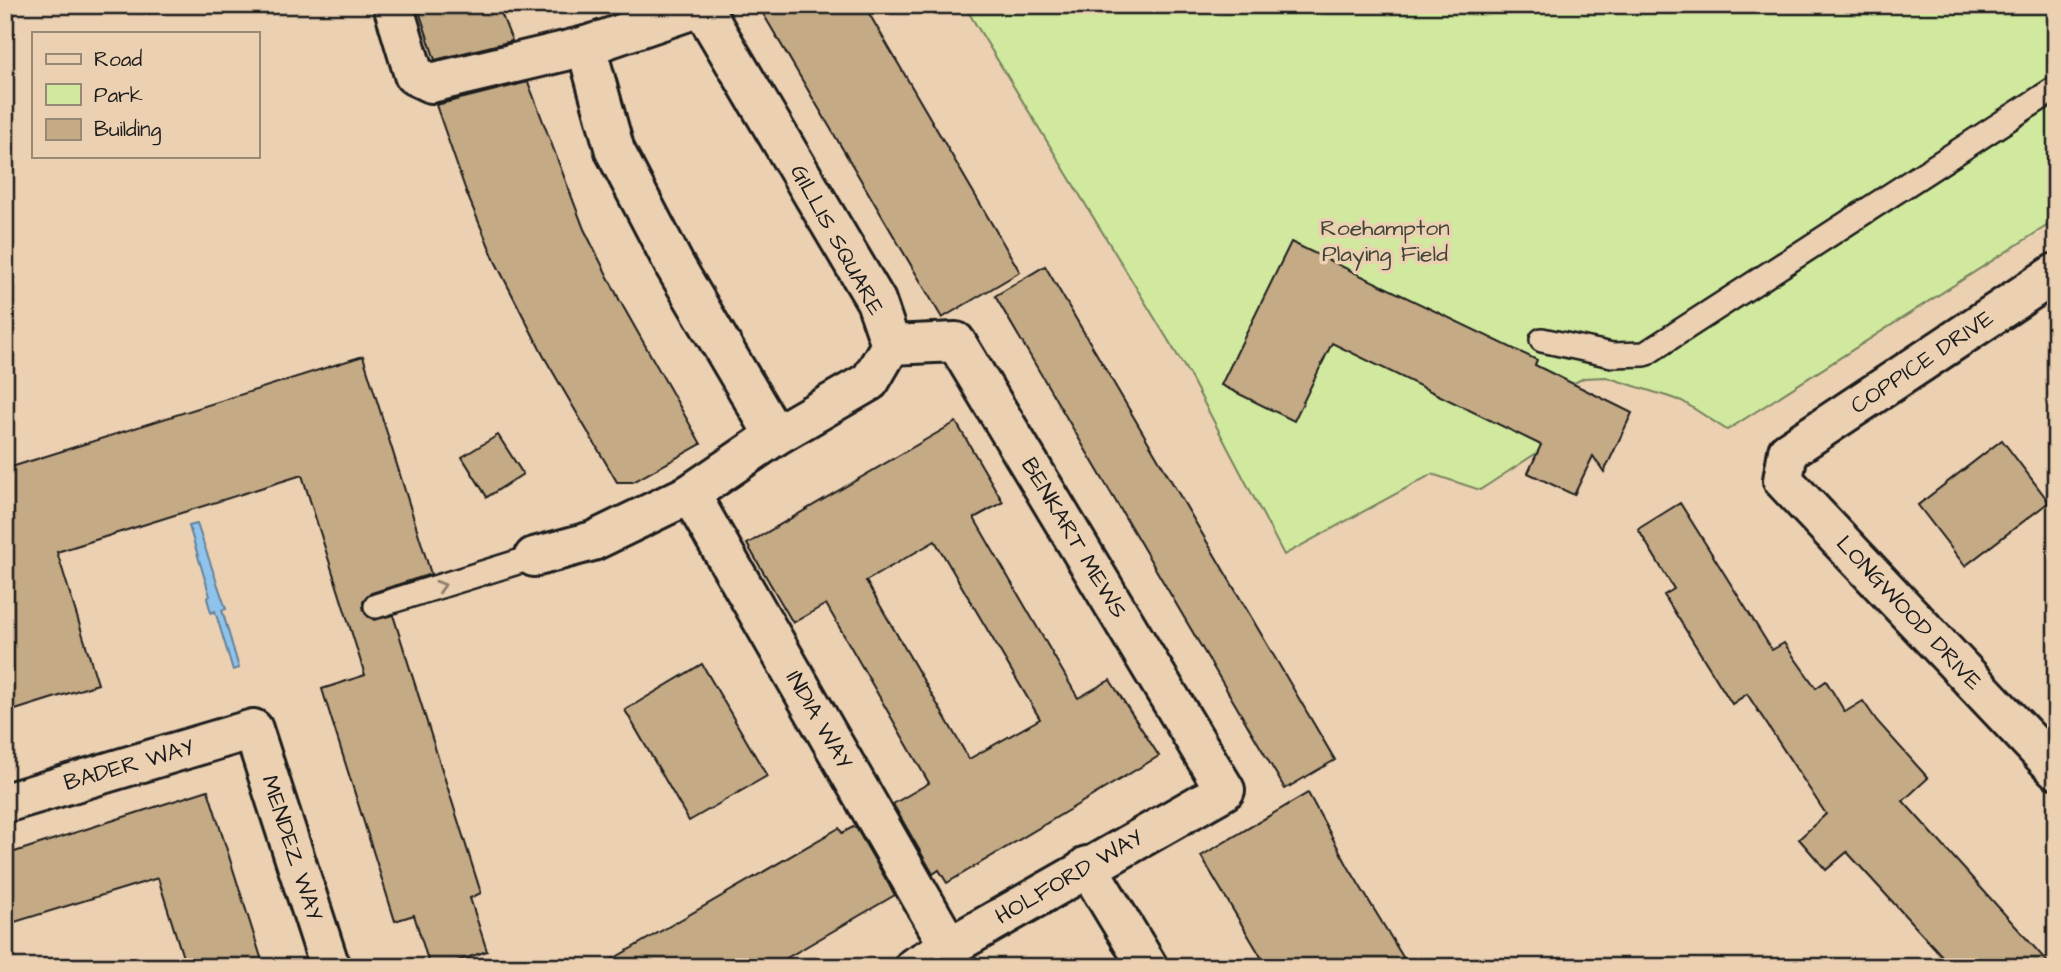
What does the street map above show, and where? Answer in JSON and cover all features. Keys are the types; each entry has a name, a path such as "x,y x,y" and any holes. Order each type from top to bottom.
{"street":[{"name":"GILLIS SQUARE","path":"393,5 414,75 431,83 586,46 704,6 876,301 891,345"},
{"path":"586,46 615,151 675,266 775,436"},
{"name":"COPPICE DRIVE","path":"1787,451 2056,272"},
{"name":"BENKART MEWS","path":"891,345 956,342 1225,790"},
{"path":"534,556 593,541 690,494 775,436 870,381 891,345"},
{"name":"LONGWOOD DRIVE","path":"1787,451 1783,480 2056,769"},
{"name":"INDIA WAY","path":"690,494 948,946"},
{"name":"BADER WAY","path":"5,803 253,729"},
{"name":"MENDEZ WAY","path":"253,729 330,967"},
{"name":"HOLFORD WAY","path":"914,967 1087,866 1225,790"},
{"path":"1087,866 1148,967"}],"lane":[{"path":"1542,340 1612,355 1645,354 2056,88"},
{"path":"376,606 534,556"}],"green space":[{"name":"Roehampton Playing Field","path":"964,5 2056,5 2056,220 1727,430 1682,401 1606,377 1584,378 1572,384 1538,452 1480,490 1432,474 1284,555 1190,376"}],"water":[{"path":"197,524 226,609 222,610 239,668 233,670 215,611 211,613 207,598 210,596 189,526"}],"building":[{"path":"417,5 498,5 512,41 435,60"},
{"path":"758,5 864,5 1020,272 942,318"},
{"path":"528,82 584,229 620,301 701,444 633,482 617,482 543,355 495,261 467,194 436,105"},
{"path":"1291,242 1537,360 1535,365 1632,413 1604,472 1593,456 1574,495 1528,473 1541,445 1332,343 1294,421 1221,385"},
{"path":"1045,266 1335,760 1285,789 995,296"},
{"path":"363,356 431,574 371,593 363,602 363,609 374,620 393,615 481,893 470,898 487,951 440,967 430,967 414,915 395,921 322,689 365,675 302,475 57,552 98,684 12,711 5,689 5,469"},
{"path":"956,422 1003,502 974,518 1078,698 1110,680 1159,756 947,883 939,870 933,874 893,804 929,783 826,604 793,623 747,544","holes":["935,541 1040,719 969,759 866,581"]},
{"path":"498,435 523,474 487,497 462,457"},
{"path":"2002,440 2049,502 1965,566 1918,505"},
{"path":"1680,503 1772,650 1784,643 1816,688 1826,681 1845,712 1863,701 1877,721 1928,778 1903,801 2052,967 1952,967 1847,852 1826,870 1799,839 1826,814 1747,694 1732,704 1664,595 1674,589 1638,529"},
{"path":"702,664 767,776 689,821 625,710"},
{"path":"208,790 264,967 186,967 158,878 5,925 5,855"},
{"path":"1308,793 1349,868 1409,967 1267,967 1201,856"},
{"path":"855,826 895,895 771,967 599,967 839,828 842,833"}]}
